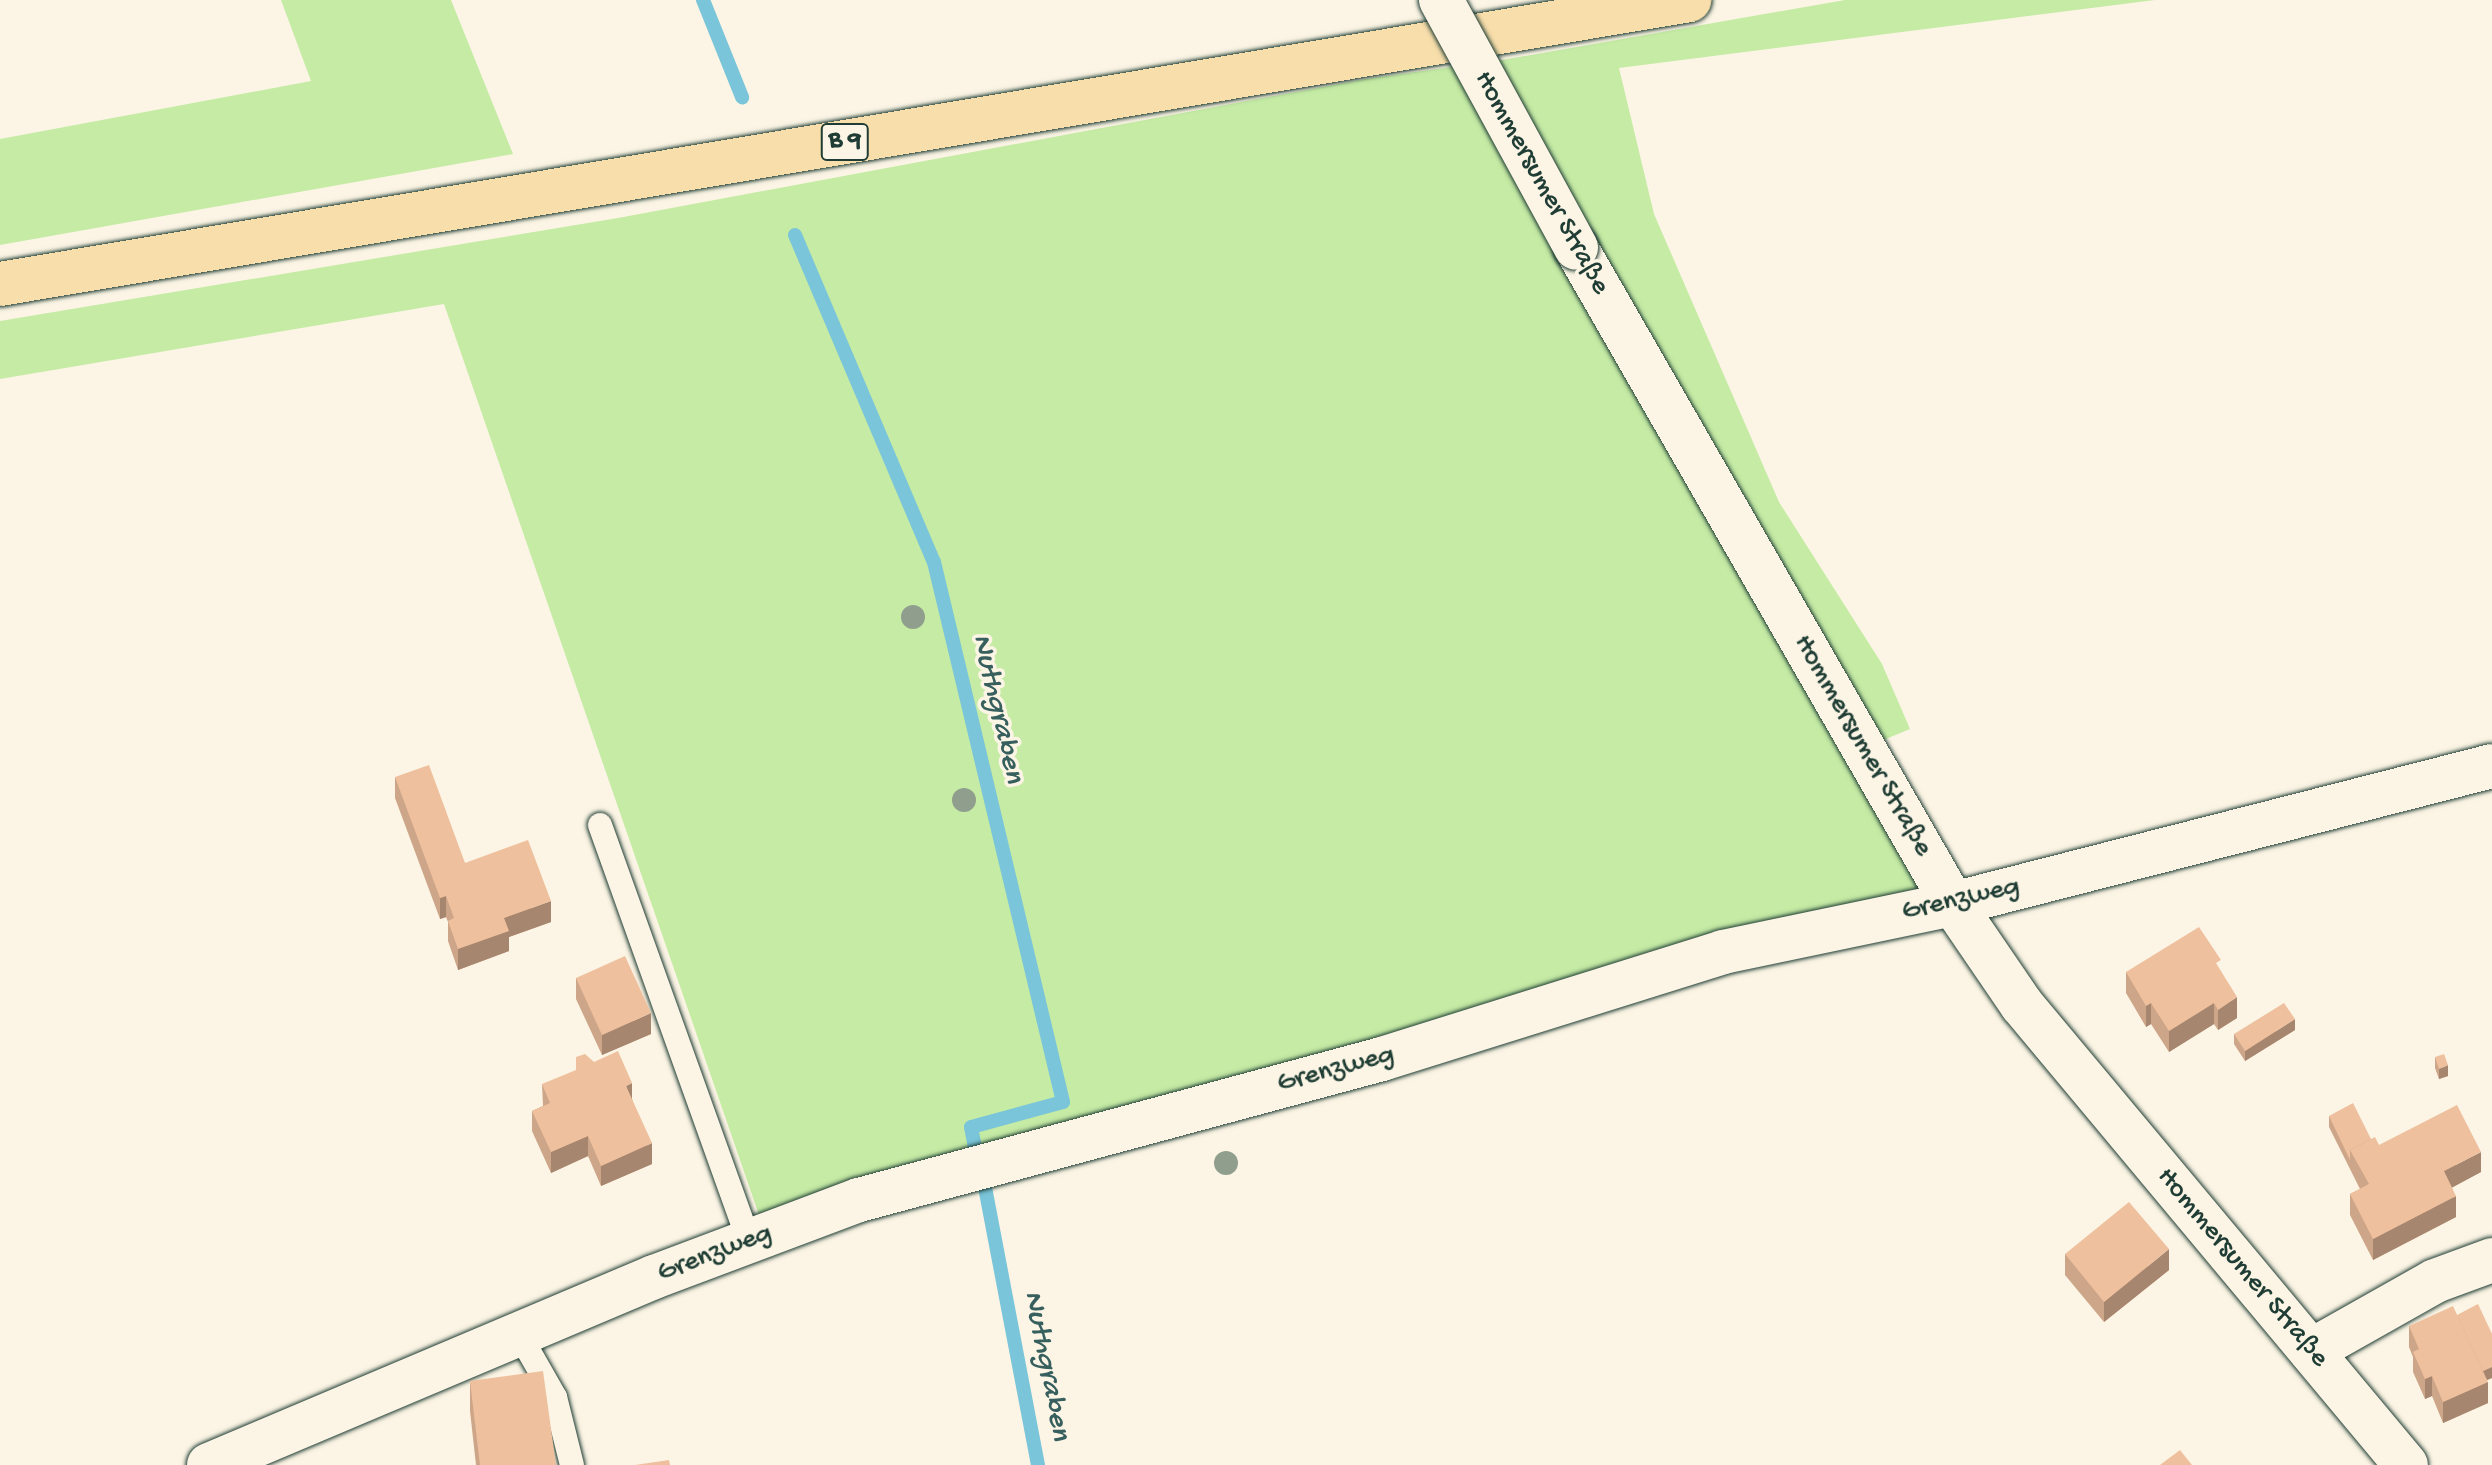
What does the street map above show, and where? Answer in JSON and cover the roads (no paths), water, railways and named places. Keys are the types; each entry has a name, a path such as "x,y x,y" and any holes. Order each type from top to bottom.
{"main road":[{"name":"B 9","path":"0,284 1689,0"}],"street":[{"name":"Hommersumer Straße","path":"1441,0 1576,248 1953,904 2022,1005 2406,1465"},
{"name":"Grenzweg","path":"209,1465 519,1334 859,1200 1382,1059 1723,952 1953,904 2492,766"},
{"path":"2311,1351 2435,1281 2492,1260"}],"lane":[{"path":"600,825 749,1241"},
{"path":"519,1334 555,1397 572,1465"}],"waterway":[{"name":"Nuthgraben","path":"703,0 742,97"},
{"name":"Nuthgraben","path":"795,235 934,562 1063,1102 971,1127 975,1147"},
{"name":"Nuthgraben","path":"984,1182 1038,1465"}]}
